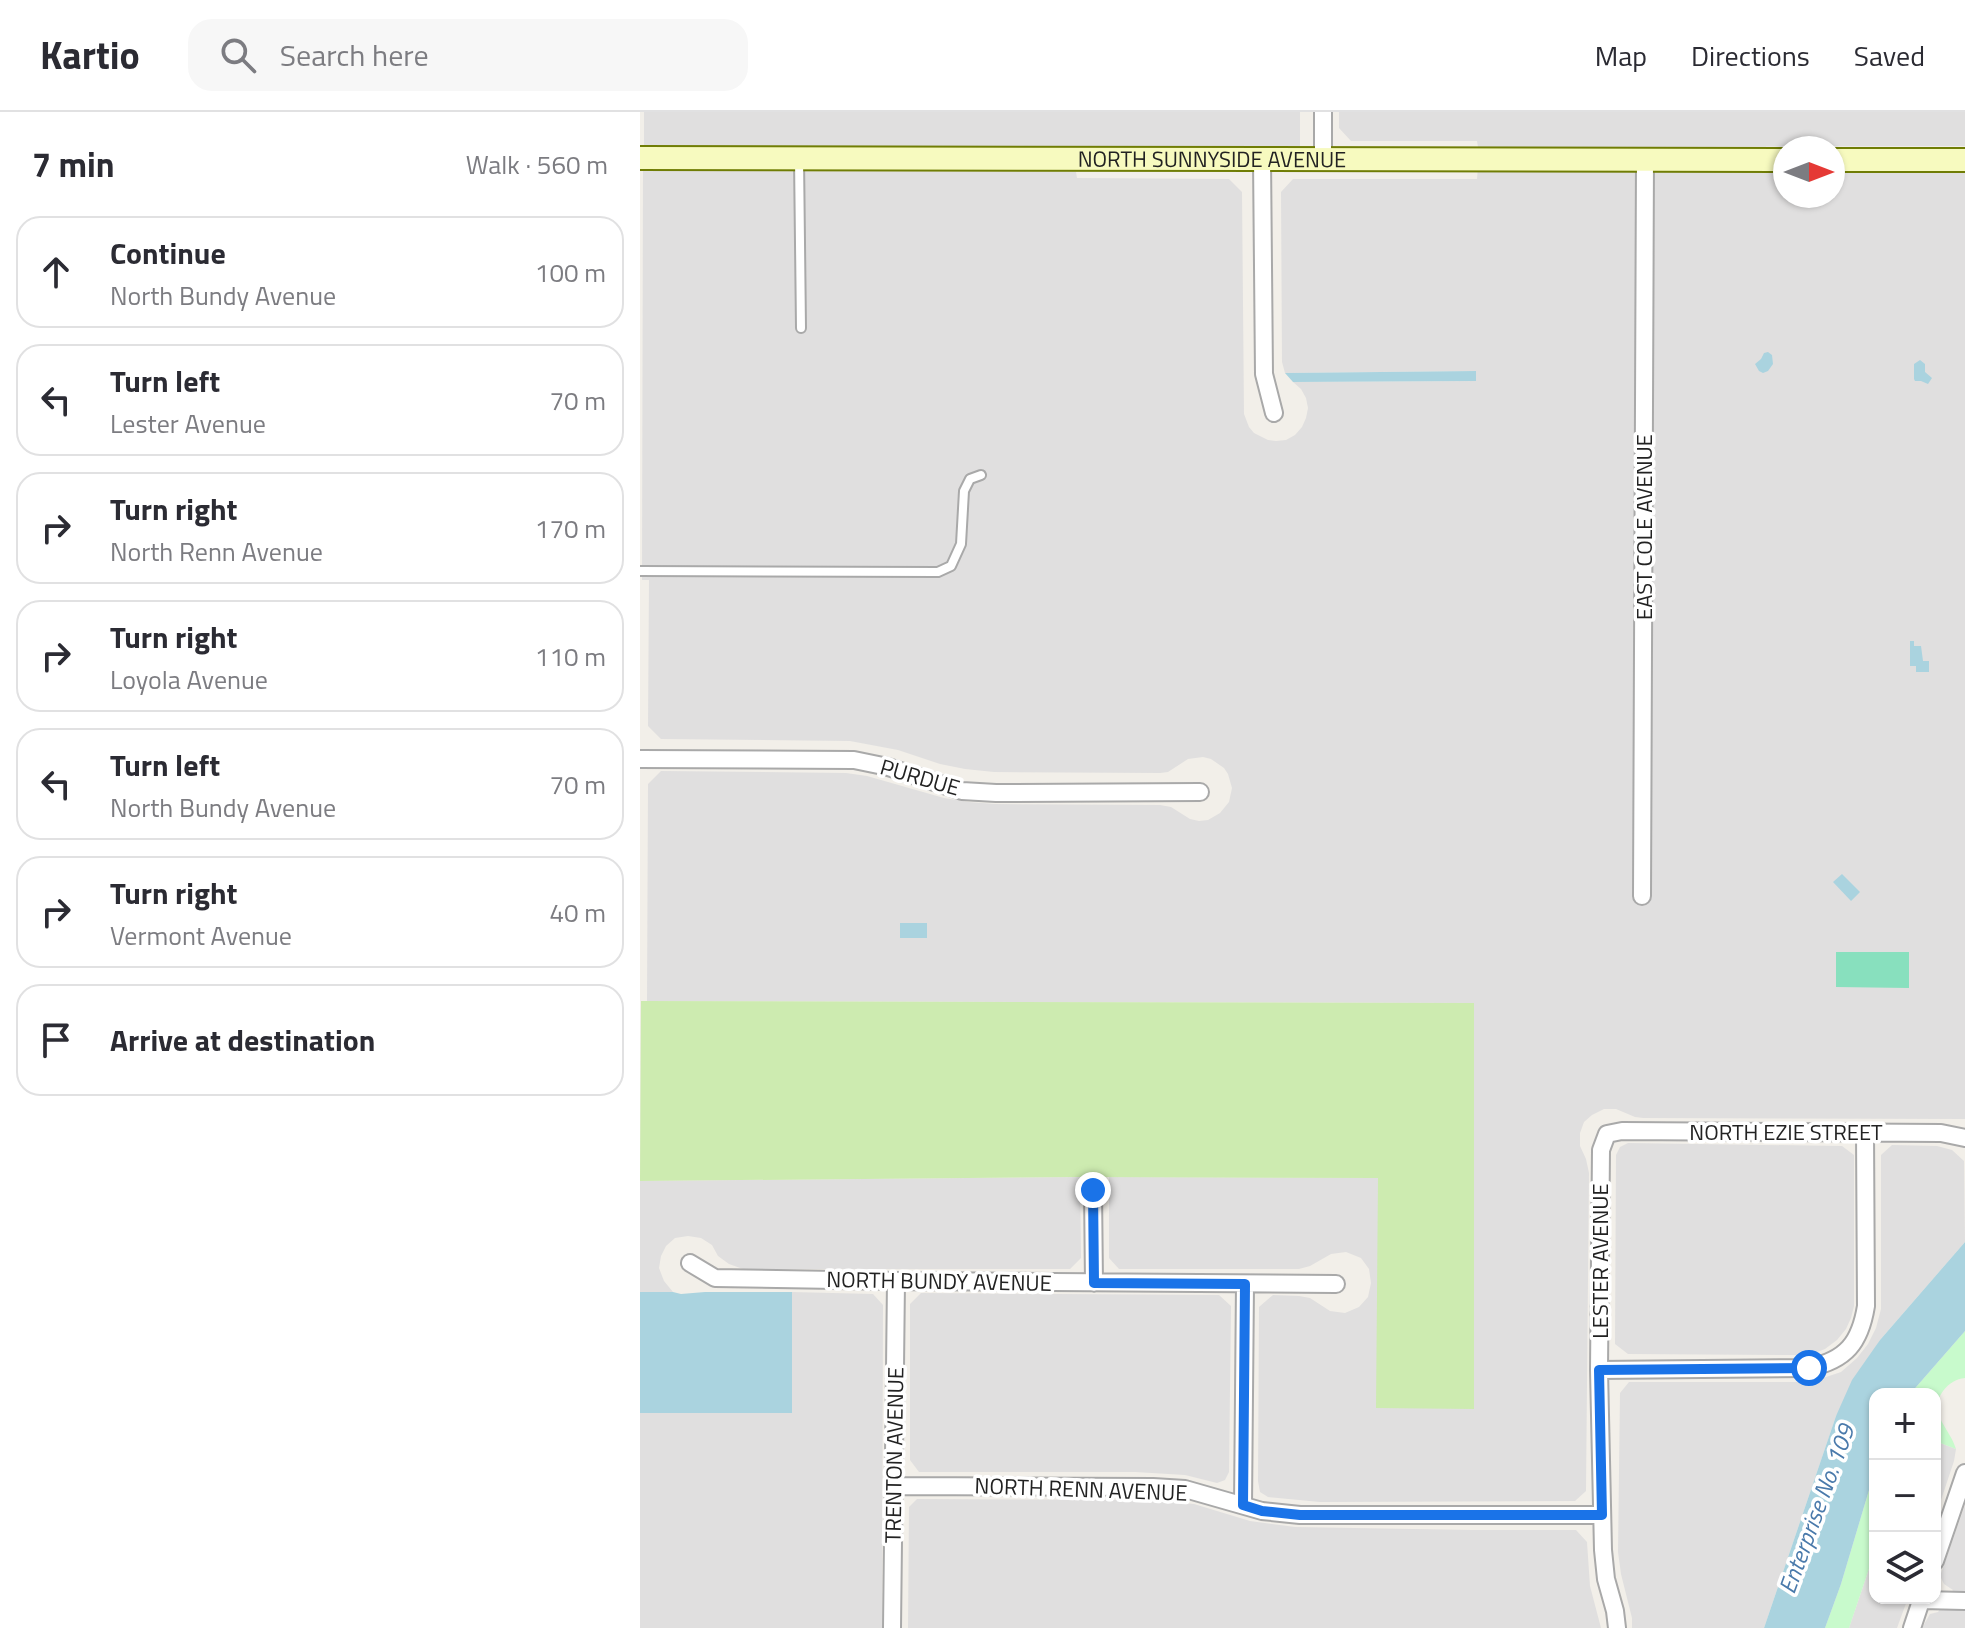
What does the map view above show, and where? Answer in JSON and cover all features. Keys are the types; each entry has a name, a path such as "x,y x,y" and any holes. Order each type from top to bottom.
{"main road":[{"name":"NORTH SUNNYSIDE AVENUE","path":"640,158 1773,160"},
{"path":"1845,160 1965,160"}],"street":[{"path":"1323,112 1323,158"},
{"path":"1262,159 1264,374 1274,413"},
{"name":"EAST COLE AVENUE","path":"1642,896 1645,159"},
{"name":"PURDUE","path":"640,759 854,760 888,767 962,791 1200,792"},
{"name":"NORTH EZIE STREET","path":"1607,1134 1622,1131 1865,1132 1941,1133 1965,1138"},
{"path":"1599,1370 1809,1368 1836,1360 1846,1352 1860,1332 1866,1306 1865,1132"},
{"name":"LESTER AVENUE","path":"1607,1134 1601,1150 1599,1370 1603,1550 1617,1628"},
{"path":"1093,1190 1094,1283"},
{"name":"NORTH BUNDY AVENUE","path":"690,1263 715,1278 1336,1284"},
{"name":"TRENTON AVENUE","path":"892,1628 896,1281"},
{"path":"1243,1505 1245,1284"},
{"path":"1941,1543 1965,1473"},
{"name":"NORTH RENN AVENUE","path":"893,1486 1185,1489 1262,1511 1300,1515 1602,1515"},
{"path":"1941,1600 1965,1601"},
{"path":"1912,1628 1920,1604"}],"lane":[{"path":"799,157 801,328"},
{"path":"640,571 938,572 951,566 961,544 964,491 970,479 981,475"}],"shaded area":[{"path":"644,112 1300,112 1300,147 644,146"},
{"path":"1339,112 1965,112 1965,146 1845,146 1845,136 1773,136 1773,146 1478,147 1477,141 1351,141 1339,128"},
{"path":"1478,166 1773,169 1773,208 1845,208 1845,169 1965,171 1965,1119 1643,1118 1616,1109 1604,1109 1592,1115 1584,1122 1580,1133 1580,1146 1589,1173 1586,1491 1575,1501 1320,1502 1268,1497 1260,1492 1258,1481 1259,1307 1273,1295 1299,1296 1310,1298 1330,1311 1345,1313 1359,1307 1368,1297 1371,1283 1369,1269 1361,1258 1346,1252 1331,1254 1299,1269 1119,1269 1109,1258 1109,1177 1379,1178 1377,1408 1474,1003 647,1001 648,784 661,771 846,773 969,802 1160,805 1199,821 1220,813 1229,802 1232,788 1224,768 1203,757 1188,759 1168,772 1160,773 994,772 940,764 898,750 850,741 661,739 648,726 649,580 642,580 643,171 1076,172 1077,178 1229,179 1242,192 1244,414 1254,433 1276,441 1295,435 1306,418 1306,398 1293,382 1476,381 1476,371 1285,373 1282,362 1281,192 1293,179 1477,179"},
{"path":"1628,1143 1842,1146 1854,1155 1854,1306 1846,1329 1837,1340 1825,1349 1799,1355 1628,1354 1615,1344 1616,1155 1620,1147"},
{"path":"1892,1145 1937,1146 1952,1150 1964,1161 1965,1242 1880,1340 1836,1416 1764,1628 1632,1628 1618,1552 1620,1393 1629,1382 1802,1382 1841,1372 1857,1358 1876,1328 1881,1309 1881,1155"},
{"path":"1080,1177 1081,1258 1070,1269 743,1269 718,1256 712,1245 701,1238 688,1236 675,1238 661,1256 659,1268 673,1292 640,1292 640,1181"},
{"path":"792,1292 873,1294 883,1305 882,1628 640,1628 640,1413 792,1413"},
{"path":"921,1293 1219,1295 1231,1306 1229,1472 1225,1480 1217,1483 1185,1475 1135,1472 919,1472 910,1460 910,1304"},
{"path":"1941,1443 1956,1449 1941,1500"},
{"path":"917,1499 1153,1500 1194,1504 1250,1521 1295,1527 1576,1530 1587,1542 1590,1586 1601,1628 908,1628 909,1507"},
{"path":"1965,1505 1965,1628 1922,1628 1930,1614 1938,1612 1953,1590 1944,1584 1941,1573"},
{"path":"1869,1569 1869,1604 1906,1604 1897,1628 1849,1628"}],"green space":[{"path":"1836,952 1909,952 1909,988 1836,987"},
{"path":"641,1001 1474,1003 1474,1409 1376,1408 1378,1178 640,1181"},
{"path":"1965,1331 1965,1378 1953,1382 1941,1395 1941,1388 1915,1388"},
{"path":"1941,1420 1953,1441 1956,1449 1941,1443"},
{"path":"1869,1490 1869,1569 1849,1628 1825,1628"}],"water":[{"path":"1768,352 1772,355 1773,364 1763,373 1755,364"},
{"path":"1920,360 1925,364 1925,372 1932,378 1928,384 1914,379 1914,364"},
{"path":"1476,371 1476,381 1293,382 1285,373"},
{"path":"1910,641 1914,641 1914,646 1921,646 1923,661 1929,661 1929,672 1916,672 1916,666 1910,666"},
{"path":"1842,874 1860,892 1851,901 1833,882"},
{"path":"900,923 927,923 927,938 900,938"},
{"name":"Enterprise No. 109","path":"1965,1242 1965,1331 1915,1388 1869,1388 1869,1490 1825,1628 1764,1628 1836,1416 1852,1380 1880,1340"},
{"path":"640,1292 792,1292 792,1413 640,1413"}],"route":[{"path":"1093,1190 1094,1283 1245,1284 1243,1505 1262,1511 1318,1516 1602,1515 1599,1370 1809,1368"}]}
